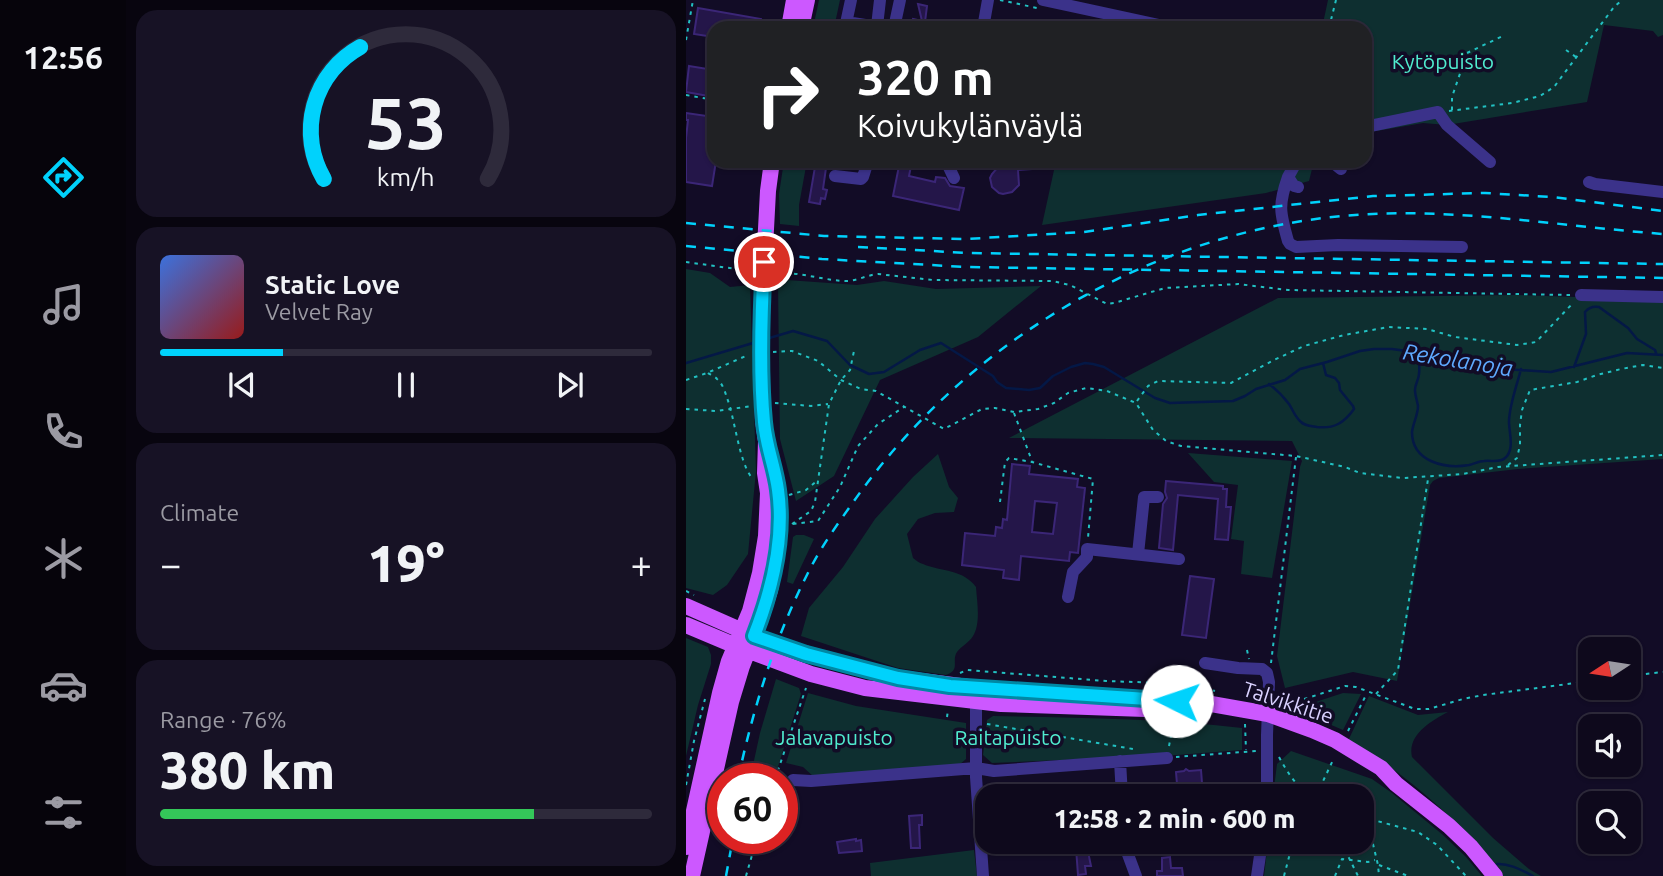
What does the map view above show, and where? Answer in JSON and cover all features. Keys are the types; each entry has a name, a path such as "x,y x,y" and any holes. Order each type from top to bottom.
{"main road":[{"path":"790,21 794,0"},
{"path":"802,21 807,0"},
{"path":"686,846 729,661 745,641 766,536 768,493 765,473 762,309 771,168"},
{"path":"691,601 745,641"},
{"path":"686,625 745,641"},
{"name":"Talvikkitie","path":"745,641 811,674 865,688 1196,711 1268,720 1312,730 1335,740 1381,768 1396,784 1449,825 1495,876"},
{"path":"692,876 698,795"}],"street":[{"path":"847,21 851,0"},
{"path":"880,0 880,21"},
{"path":"896,21 900,0"},
{"path":"984,21 988,0"},
{"path":"1043,0 1140,21"},
{"path":"1372,126 1438,112 1447,125 1490,162"},
{"path":"835,176 861,179 866,168"},
{"path":"949,168 954,178"},
{"path":"1293,168 1282,192 1280,205 1290,244 1296,247 1402,242 1462,247"},
{"path":"1288,177 1294,186 1298,187"},
{"path":"1589,182 1663,192"},
{"path":"1581,295 1663,297"},
{"path":"1138,554 1144,497 1158,497"},
{"path":"1068,597 1073,572 1087,557 1087,549 1179,559"},
{"path":"1205,663 1262,669 1267,673 1268,720 1261,751 1265,784"},
{"path":"976,695 976,768 983,876"},
{"path":"798,780 976,768 995,771 1167,758"},
{"path":"1120,761 1121,784"},
{"path":"1128,854 1136,876"},
{"path":"1257,876 1260,854"}],"path":[{"path":"686,40 693,0"},
{"path":"1331,21 1336,0"},
{"path":"1438,112 1512,103 1540,96 1554,87 1622,0"},
{"path":"1452,111 1452,97 1466,53 1505,35"},
{"path":"1566,50 1577,58"},
{"path":"686,95 707,99"},
{"path":"686,262 753,272"},
{"path":"775,273 842,281 870,274 933,280 1052,281 1070,285 1107,303 1165,288 1238,284 1288,290 1581,295"},
{"path":"1136,403 1148,386 1158,381 1231,383 1304,346 1389,327 1427,329 1455,337 1517,345 1536,342 1581,295"},
{"path":"853,351 850,370 841,380 829,404 815,502 811,511 792,524 818,521 840,487 858,446 878,424 904,407"},
{"path":"1503,467 1510,465 1517,458 1522,410 1530,390 1577,382 1643,365 1663,368"},
{"path":"707,373 717,378 723,387 749,473 756,482 756,471"},
{"path":"841,380 861,389 876,391 944,429 982,409 995,408 1014,412 1038,409 1054,403 1068,393 1086,388 1107,391 1136,403 1153,430 1166,441 1181,446 1296,456 1360,473 1403,478 1463,474 1503,467 1663,455"},
{"path":"765,412 780,402 811,406 829,404"},
{"path":"686,409 716,411 754,405"},
{"path":"1014,412 1032,462"},
{"path":"1272,672 1271,660 1296,456"},
{"path":"1000,502 1005,462 1009,458 1093,479 1087,549"},
{"path":"1376,695 1398,670 1428,477"},
{"path":"787,495 806,490 818,479"},
{"path":"686,591 691,601"},
{"path":"958,674 967,670 1106,681 1190,684 1217,692"},
{"path":"1642,674 1663,672"},
{"path":"1276,695 1278,703 1286,703 1345,686 1356,687 1415,709 1429,709 1483,695 1578,683"},
{"path":"780,763 806,688"},
{"path":"1347,733 1368,692"},
{"path":"1174,721 1167,758 1261,751 1278,756 1296,784"},
{"path":"983,723 1143,751"},
{"path":"1244,727 1246,752"},
{"path":"1322,784 1334,758"},
{"path":"1374,820 1418,832 1437,845 1466,876"},
{"path":"1374,851 1379,876"},
{"path":"746,876 752,854"},
{"path":"1283,876 1289,854"},
{"path":"1347,854 1358,876"},
{"path":"1335,876 1342,859 1368,862 1376,860"},
{"path":"1378,865 1408,876"}],"green space":[{"path":"819,0 840,0 836,21 814,21"},
{"name":"Kytöpuisto","path":"1328,0 1663,0 1663,35 1658,37 1653,31 1604,25 1587,102 1447,125 1423,123 1372,132 1372,21 1324,21"},
{"path":"783,168 806,168 799,205 799,226 780,224 779,194"},
{"path":"1054,168 1312,168 1309,181 1266,193 1042,225"},
{"path":"686,269 710,273 730,287 750,285 756,471 748,554 727,585 713,595 686,588"},
{"path":"787,280 857,285 884,281 936,289 1041,286 978,337 880,380 834,476 796,501 780,439 778,284"},
{"path":"1516,295 1663,300 1663,459 1518,469 1439,478 1433,481 1430,485 1397,681 1353,672 1285,688 1277,656 1302,461 1292,441 1009,438 1278,298"},
{"path":"1188,453 1292,461 1272,578 1241,574 1244,541 1231,539 1238,485 1214,482"},
{"path":"938,454 949,487 958,498 954,512 935,513 918,519 907,534 913,558 930,567 959,574 976,587 977,625 971,638 955,655 953,671 946,675 898,668 801,636 809,608 843,567 875,519"},
{"path":"796,535 814,539 793,584 787,582 793,537"},
{"path":"686,638 708,647 711,664 686,756"},
{"path":"776,679 799,688 801,694 779,763 753,763"},
{"name":"Jalavapuisto","path":"808,693 856,706 966,723 966,759 959,765 814,777 798,766 798,763 786,763"},
{"path":"1343,693 1361,694 1343,730 1294,709"},
{"path":"1369,696 1418,715 1448,712 1428,724 1417,735 1411,749 1412,757 1493,838 1541,876 1503,876 1483,851 1429,798 1390,767 1348,741"},
{"name":"Raitapuisto","path":"993,716 1149,720 1242,728 1242,750 992,763 983,755 987,720"},
{"path":"1291,751 1372,779 1443,835 1482,876 1264,876 1267,854 1374,854 1374,784 1274,784 1277,764"},
{"path":"974,850 977,876 871,876 870,863"}],"building":[{"path":"918,4 927,6 925,21 922,21"},
{"path":"698,8 761,19 707,21 707,36 694,34"},
{"path":"689,66 707,69 707,96 686,92"},
{"path":"686,113 707,116 707,168 715,168 712,186 686,182"},
{"path":"815,168 826,168 823,189 827,190 825,199 821,198 820,204 809,202"},
{"path":"899,168 911,168 909,176 935,182 936,177 945,178 950,186 964,188 959,210 893,196"},
{"path":"997,168 1033,168 1018,170 1019,185 1012,192 1003,194 992,187 992,174"},
{"path":"1012,464 1030,466 1029,474 1078,479 1077,487 1085,488 1078,553 1070,552 1069,561 1021,556 1019,580 1003,578 1004,570 962,565 965,533 995,536 996,527 1002,528 1003,519 1007,520","holes":["1035,501 1057,503 1053,534 1032,532"]},
{"path":"1166,481 1223,486 1223,489 1227,489 1226,507 1231,507 1228,540 1215,539 1218,499 1178,495 1173,550 1159,548 1163,504 1167,498"},
{"path":"1190,576 1214,579 1206,638 1182,635"},
{"path":"1201,770 1202,783 1177,784 1176,772"},
{"path":"922,815 922,825 919,825 920,848 911,848 909,816"},
{"path":"861,840 862,851 839,853 837,842"},
{"path":"1076,854 1088,854 1091,866 1085,866 1086,874 1078,875"},
{"path":"1170,857 1171,868 1182,868 1183,876 1157,876 1157,871 1162,871 1162,858"}],"waterway":[{"path":"1574,367 1586,334 1585,312 1593,307 1599,307 1628,328 1637,339 1656,353"},
{"name":"Rekolanoja","path":"766,339 793,331 827,341 850,365 869,374 884,372 920,350 941,343 993,376 1006,388 1029,390 1040,388 1053,376 1071,367 1093,364 1104,367 1155,398 1170,403 1233,401 1256,389 1285,380 1300,369 1374,349 1433,352 1504,369 1551,372 1627,353 1663,355"},
{"name":"Rekolanoja","path":"686,363 753,343"},
{"path":"1421,353 1415,388 1418,406 1412,432 1413,442 1424,457 1450,466 1498,461 1508,455 1511,446 1510,409 1521,369"},
{"path":"1269,384 1284,398 1303,423 1317,427 1334,426 1354,409 1335,378 1326,375 1323,363"},
{"path":"1497,864 1510,866 1533,876"}],"railway":[{"path":"686,223 824,236 966,239 1084,232 1198,215 1373,196 1485,193 1552,197 1663,211"},
{"path":"742,763 759,697 798,592 821,550 854,501 899,444 950,392 1006,346 1067,306 1132,272 1200,246 1270,227 1342,216 1422,213 1463,215 1663,234"},
{"path":"686,246 822,259 967,267 1663,278"},
{"path":"858,247 969,253 1663,264"},
{"path":"726,876 730,854"}],"route":[{"path":"764,262 761,345 763,420 780,511 776,560 770,590 754,636 861,670 950,686 1177,701"}]}
